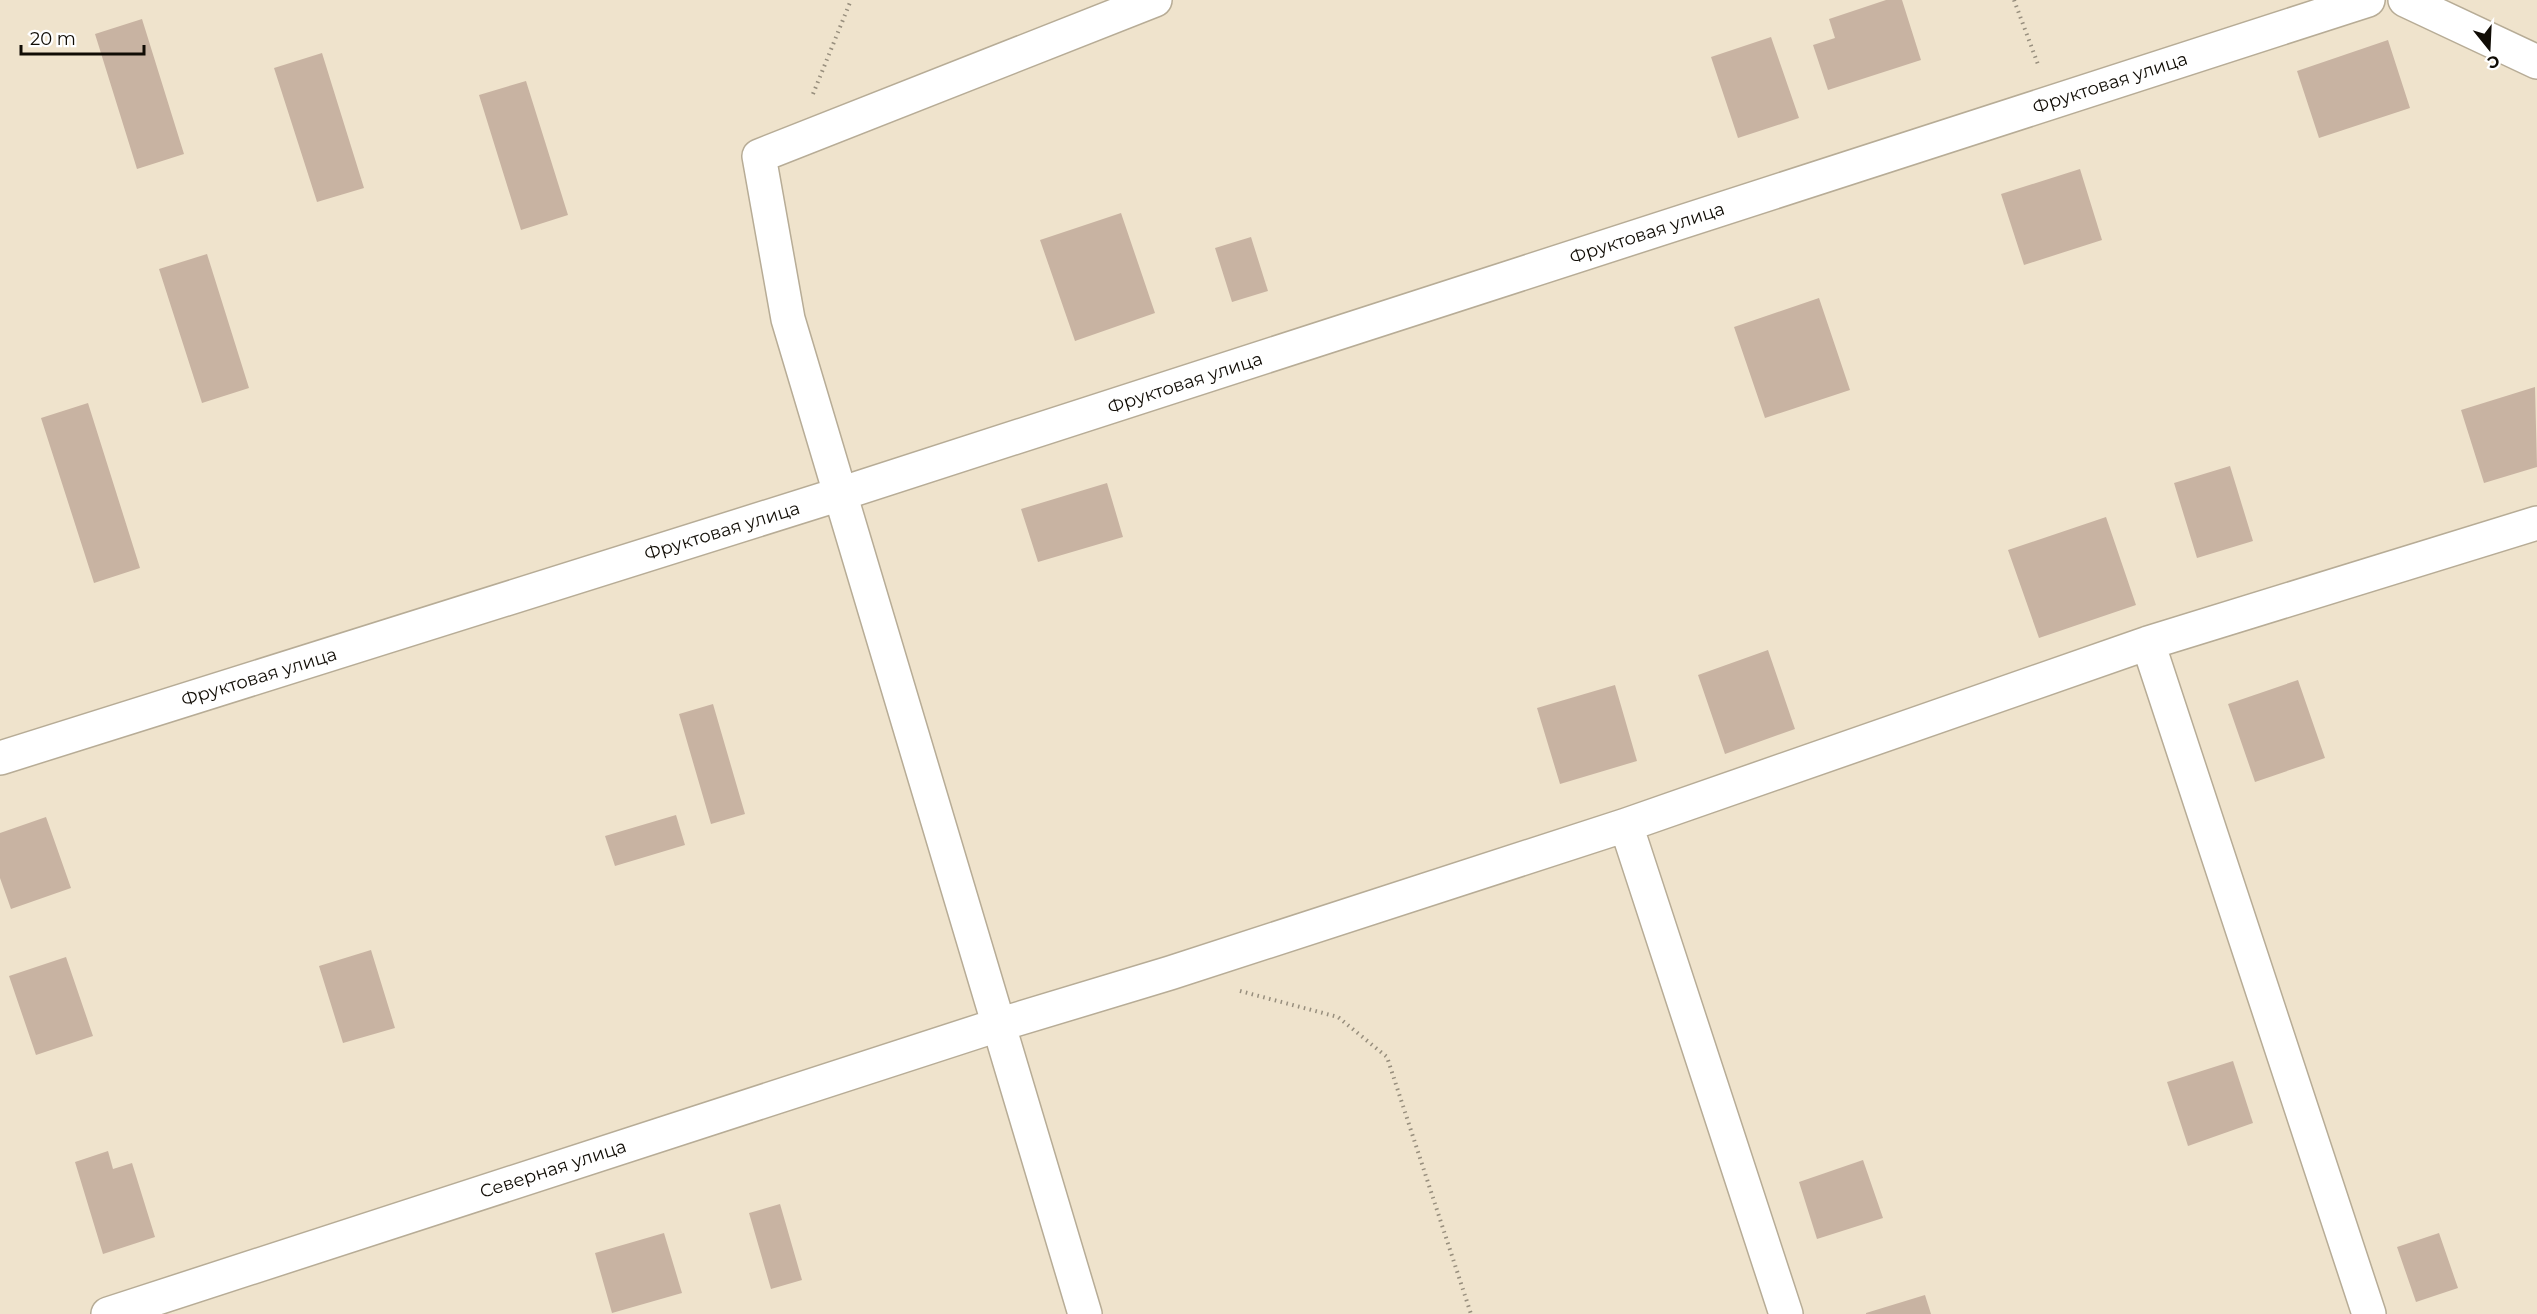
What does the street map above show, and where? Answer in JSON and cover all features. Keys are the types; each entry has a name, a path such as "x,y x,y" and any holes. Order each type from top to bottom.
{"street":[{"path":"1085,1314 788,320 759,156 1155,0"},
{"name":"Фруктовая улица","path":"0,758 840,494 2368,0"},
{"path":"2405,0 2537,62"},
{"name":"Северная улица","path":"108,1314 998,1025 1170,973 1626,825 2148,643 2537,523"},
{"path":"2148,643 2369,1314"},
{"path":"1626,825 1786,1314"}],"path":[{"path":"793,142 851,0"},
{"path":"2014,0 2052,102"},
{"path":"1237,991 1338,1017 1387,1057 1471,1314"}],"building":[{"path":"1886,0 1902,0 1921,60 1828,90 1813,45 1835,38 1829,19"},
{"path":"142,19 184,154 137,169 95,34"},
{"path":"1771,37 1799,118 1738,138 1711,57"},
{"path":"2388,40 2410,108 2319,138 2297,71"},
{"path":"322,53 364,188 317,202 274,68"},
{"path":"526,81 568,215 521,230 479,95"},
{"path":"2080,169 2102,240 2024,265 2001,194"},
{"path":"1121,213 1155,313 1075,341 1040,240"},
{"path":"1251,237 1268,291 1232,302 1215,248"},
{"path":"207,254 249,388 202,403 159,269"},
{"path":"1819,298 1850,390 1765,418 1734,327"},
{"path":"2535,387 2537,467 2484,483 2461,410"},
{"path":"88,403 140,568 94,583 41,418"},
{"path":"2230,466 2253,541 2197,558 2174,483"},
{"path":"1107,483 1123,537 1038,562 1021,509"},
{"path":"2106,517 2136,605 2039,638 2008,550"},
{"path":"1768,650 1795,729 1725,754 1698,675"},
{"path":"2298,680 2325,758 2255,782 2228,704"},
{"path":"1615,685 1637,761 1560,784 1537,708"},
{"path":"713,704 745,814 711,824 679,714"},
{"path":"676,815 685,845 615,866 605,836"},
{"path":"46,817 71,888 11,909 0,878 0,833"},
{"path":"371,950 395,1028 343,1043 319,966"},
{"path":"66,957 93,1036 36,1055 9,976"},
{"path":"2233,1061 2253,1123 2188,1146 2167,1082"},
{"path":"108,1151 113,1169 132,1163 155,1237 103,1254 75,1162"},
{"path":"1863,1160 1883,1218 1817,1239 1799,1182"},
{"path":"780,1204 802,1280 771,1289 749,1213"},
{"path":"664,1233 682,1293 612,1313 595,1253"},
{"path":"2439,1233 2458,1288 2416,1302 2397,1247"},
{"path":"1925,1295 1931,1314 1866,1314 1866,1313"}]}
